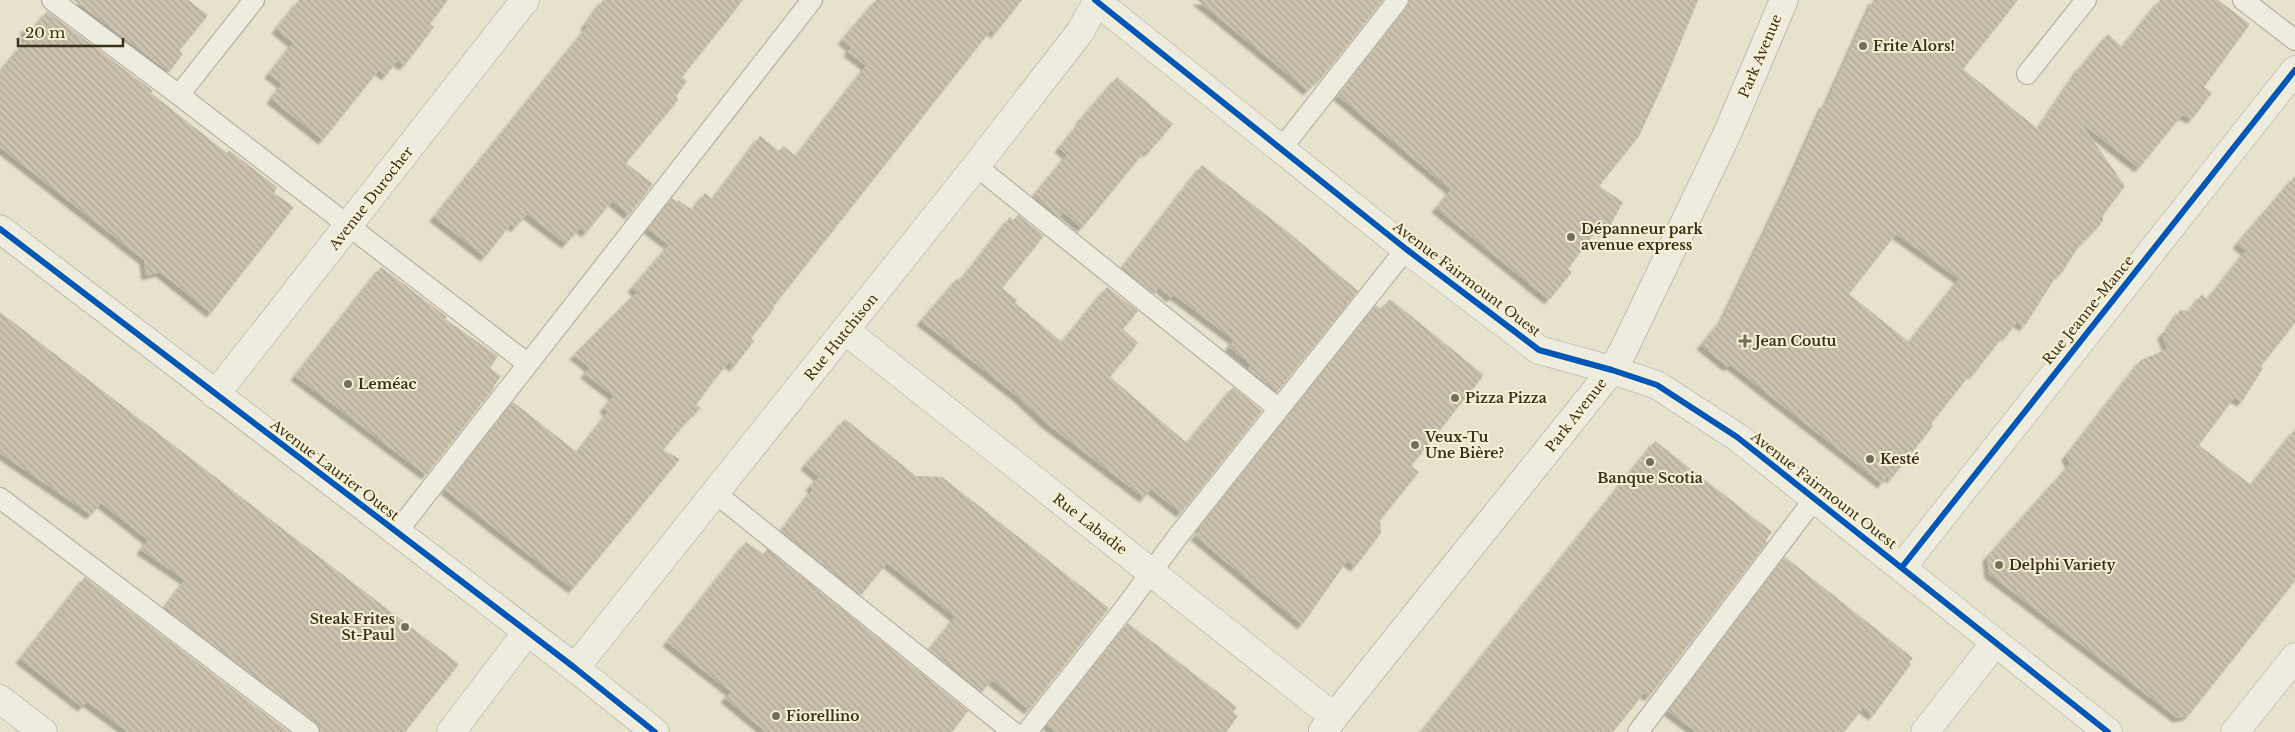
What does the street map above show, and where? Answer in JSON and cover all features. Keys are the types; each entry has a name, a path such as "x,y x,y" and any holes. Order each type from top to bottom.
{"street":[{"name":"Avenue Durocher","path":"216,395 525,0"},
{"name":"Avenue Fairmount Ouest","path":"1097,0 1406,249 1539,350 1612,370 1657,385 1680,398 1737,438 1814,498 2108,732"},
{"name":"Rue Hutchison","path":"575,668 714,492 846,332 976,166 1080,32 1097,0"},
{"name":"Park Avenue","path":"1328,725 1612,370 1688,218 1784,0"},
{"name":"Rue Jeanne-Mance","path":"1902,567 2295,70"},
{"name":"Avenue Laurier Ouest","path":"0,229 575,668 655,732"},
{"name":"Rue Labadie","path":"846,332 1151,572 1328,725"},
{"path":"451,732 527,632"},
{"path":"1925,732 1995,642"},
{"path":"2235,732 2295,657"},
{"path":"0,699 43,732"}],"lane":[{"path":"52,0 528,364"},
{"path":"178,95 254,0"},
{"path":"396,532 812,0"},
{"path":"1281,149 1398,0"},
{"path":"2027,74 2086,0"},
{"path":"2243,0 2295,40"},
{"path":"976,166 1279,409"},
{"path":"1027,732 1178,536 1406,249"},
{"path":"714,492 1013,732"},
{"path":"0,498 309,732"},
{"path":"1638,732 1814,498"}],"building":[{"path":"74,0 188,0 208,15 179,51 183,54 169,72"},
{"path":"299,0 448,0 430,24 434,27 404,66 397,61 386,76 379,70 323,140 271,99 282,84 269,74 293,43 276,29"},
{"path":"603,0 743,0 682,77 687,81 676,96 678,100 626,163 653,184 629,215 612,201 586,233 580,228 566,244 527,214 515,228 511,224 485,257 434,217 587,27 585,25"},
{"path":"876,0 1022,0 995,34 991,30 773,307 774,309 751,338 754,341 734,367 728,363 712,383 696,405 701,408 687,421 663,450 680,459 573,589 445,490 513,402 577,452 608,412 604,408 614,396 585,374 590,368 574,355 637,292 632,288 669,245 648,229 672,198 692,210 705,193 713,199 760,136 779,151 783,146 796,156 866,66 848,52 851,47 842,40"},
{"path":"1197,0 1383,0 1319,81 1317,80 1308,91"},
{"path":"1410,0 1698,0 1665,81 1639,136 1599,186 1623,202 1606,233 1598,228 1568,269 1572,272 1549,300 1436,208 1451,190 1338,96 1407,7"},
{"path":"1873,0 2018,0 1963,69 2038,129 2081,65 2108,34 2122,47 2160,0 2218,0 2250,24 2204,87 2212,93 2192,119 2182,115 2139,168 2080,122 2125,186 2103,215 2103,221 2079,246 2061,274 2057,275 2024,327 2017,322 2006,337 2004,335 1973,375 1971,373 1931,424 1933,426 1891,479 1888,476 1882,484 1731,365 1728,367 1701,345 1723,318 1786,188 1824,103 1826,104","holes":["1896,234 1959,279 1909,342 1849,294"]},
{"path":"47,11 153,91 151,93 227,153 229,150 277,187 274,193 294,207 211,313 160,272 146,276 144,260 0,147 0,71 26,40 25,27 36,27"},
{"path":"1117,77 1173,124 1148,153 1146,150 1082,228 1063,212 1059,217 1033,196 1067,155 1059,148"},
{"path":"1202,165 1288,232 1358,291 1277,392 1248,369 1251,365 1229,347 1234,340 1174,295 1171,298 1159,287 1154,294 1122,268"},
{"path":"2295,176 2295,323 2261,366 2263,368 2242,402 2234,398 2199,445 2251,485 2295,429 2295,581 2188,716 2177,718 1989,574 1987,557 2070,464 2066,456 2141,360 2167,349 2162,334 2180,310 2189,311 2202,294 2207,300 2246,251 2237,244"},
{"path":"1018,215 1044,236 1002,288 1017,300 1015,303 1062,342 1107,287 1138,311 1123,329 1138,343 1110,377 1187,443 1233,387 1262,411 1181,513 1151,489 1144,498 1046,423 1018,397 921,321 958,278 960,281 1010,217 1013,220"},
{"path":"381,267 447,317 445,319 498,356 490,368 501,376 494,388 426,475 295,376"},
{"path":"1390,299 1484,375 1411,466 1419,472 1380,520 1381,533 1355,567 1347,561 1302,625 1195,536 1201,529 1199,528 1376,305 1381,309"},
{"path":"0,312 459,664 405,732 321,732 316,723 164,608 185,580 141,550 148,540 101,503 91,515 0,453"},
{"path":"845,419 916,476 942,477 1109,608 1029,710 992,680 982,692 929,650 955,617 887,563 861,595 781,531 813,489 810,486 819,477 805,465"},
{"path":"1655,441 1772,532 1765,541 1767,542 1649,697 1644,693 1613,732 1421,732"},
{"path":"746,542 763,554 767,549 968,711 952,732 766,732 725,698 731,692 667,642"},
{"path":"1785,557 1913,658 1909,663 1911,664 1873,716 1863,708 1844,732 1696,732 1668,711"},
{"path":"85,577 289,732 128,732 87,702 82,707 20,659"},
{"path":"1128,623 1237,707 1233,712 1238,716 1226,732 1056,732 1047,725"}],"cycle path":[{"path":"1095,0 1406,249 1539,350 1612,370 1657,385 1737,437 2108,732"},
{"path":"1902,567 2295,70"},
{"path":"0,229 575,668 655,732"}],"place":[{"name":"Frite Alors!","path":"1863,46"},
{"name":"Dépanneur park avenue express","path":"1571,237"},
{"name":"Jean Coutu","path":"1745,341"},
{"name":"Leméac","path":"348,384"},
{"name":"Pizza Pizza","path":"1455,398"},
{"name":"Veux-Tu Une Bière?","path":"1415,445"},
{"name":"Kesté","path":"1870,459"},
{"name":"Banque Scotia","path":"1650,462"},
{"name":"Delphi Variety","path":"1999,565"},
{"name":"Steak Frites St-Paul","path":"405,627"},
{"name":"Fiorellino","path":"776,716"}]}
